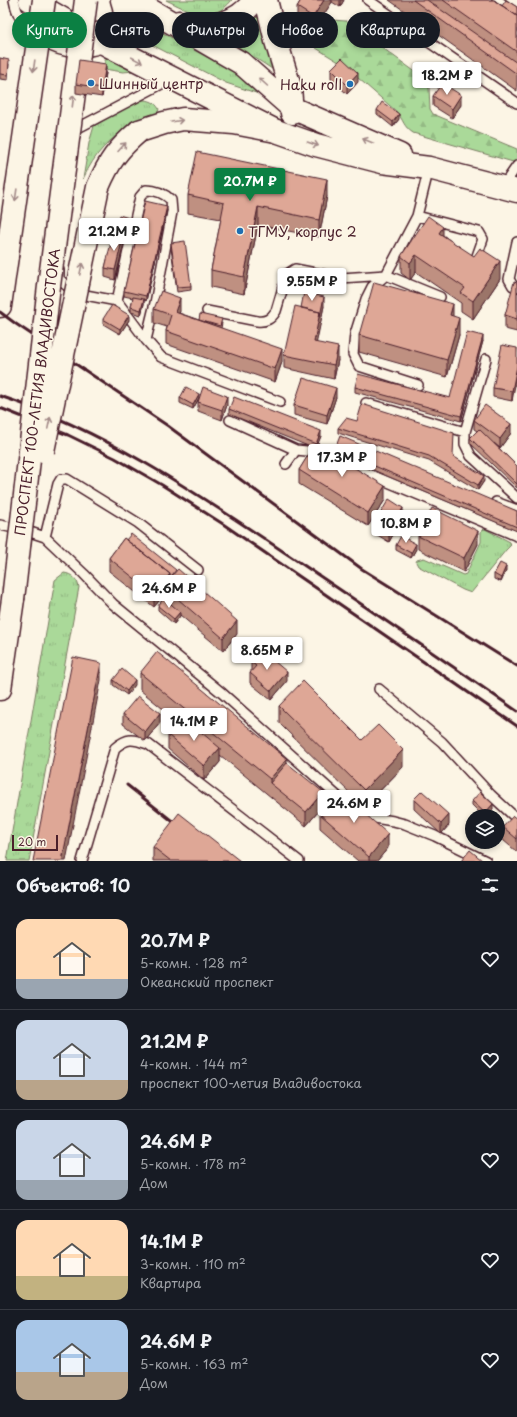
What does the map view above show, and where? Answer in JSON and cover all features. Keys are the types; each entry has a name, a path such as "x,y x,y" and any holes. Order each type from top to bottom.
{"main road":[{"path":"30,0 95,37"},
{"path":"0,306 44,0"},
{"name":"ПРОСПЕКТ 100-ЛЕТИЯ ВЛАДИВОСТОКА","path":"0,690 13,599 49,286 86,0"},
{"path":"91,35 114,31 122,23 126,11 122,0"},
{"path":"134,0 241,62 292,108 429,168"},
{"path":"166,18 187,24 211,26 234,19 243,14 254,0"},
{"path":"266,0 276,41 290,87 292,108 292,113 289,118 276,131"},
{"path":"113,48 276,131 316,146 382,162 429,168 510,189"},
{"path":"13,599 98,187 104,172 112,158 125,143 139,131 164,123 183,120 234,123 276,131"}],"lane":[{"path":"14,0 16,9 26,29 39,40 70,52 92,51 102,48"},
{"path":"368,0 517,103"},
{"path":"497,0 517,14"},
{"path":"172,78 76,129 60,246 59,279 74,293 117,301 146,340 161,356 280,402"},
{"path":"510,189 517,166"},
{"path":"418,385 359,366 353,354 354,334 366,299 386,275 417,216 429,168"},
{"path":"117,301 140,197 146,190 154,190 168,196 171,200 172,212 155,303 146,340"},
{"path":"417,216 479,232 483,239 477,256"},
{"path":"517,242 508,279 513,286 517,287"},
{"path":"208,311 256,321 268,320 276,311 287,274 295,270 341,278 386,275 440,297"},
{"path":"486,359 465,432 466,444 471,456 517,498"},
{"path":"366,403 465,432"},
{"path":"230,420 296,450 317,452 517,536"},
{"path":"286,464 296,450"},
{"path":"45,537 58,484 61,479 67,479 138,523 198,570"},
{"path":"490,500 517,510"},
{"path":"0,525 45,537 113,604 222,693 350,807 369,817 411,826 486,861"},
{"path":"378,689 442,742 491,795 517,820"},
{"path":"82,861 115,748 123,741 134,740 148,744 299,861"}],"green space":[{"path":"166,0 232,0 224,8 216,12 195,12"},
{"path":"259,16 267,42 267,48 269,48 275,71 240,48 259,48"},
{"path":"338,20 346,21 346,48 383,48 425,79 429,88 430,109 433,114 517,149 517,160 513,162 413,133 405,126 397,112 342,64 316,48 338,48"},
{"path":"164,33 172,38 172,48 190,48 250,82 265,96 226,83 158,48 164,48"},
{"path":"106,54 134,71 123,72 104,69"},
{"path":"142,100 154,103 159,109 155,116 133,124 110,141 92,162 83,179 89,143 94,126"},
{"path":"485,529 510,542 511,545 471,593 418,566 416,562 417,560 424,558 463,575 466,574 481,542 481,532"},
{"path":"64,573 74,577 79,587 29,861 7,861 55,580"}],"building":[{"path":"301,0 324,0 316,12 305,12 297,7"},
{"path":"413,0 427,0 517,63 517,74 440,19 440,12 430,12"},
{"path":"443,0 494,0 517,16 517,52"},
{"path":"506,0 517,7 517,16 502,6"},
{"path":"0,58 9,60 8,75 0,74"},
{"path":"342,58 358,73 347,85 331,69"},
{"name":"Шинный центр","path":"79,60 106,64 102,88 76,84"},
{"path":"442,83 461,95 452,109 433,96"},
{"path":"382,102 399,114 393,122 377,110"},
{"name":"ТГМУ, корпус 2","path":"197,152 327,179 319,220 258,207 244,277 211,270 224,203 188,195"},
{"path":"145,201 167,206 146,296 124,291"},
{"path":"119,215 129,218 123,241 123,237 114,234"},
{"path":"428,216 443,227 439,233 474,256 480,248 500,261 473,301 461,293 465,288 416,255 410,263 401,256"},
{"path":"113,234 123,237 115,270 105,268"},
{"path":"185,241 191,286 177,287 171,243"},
{"path":"374,282 453,304 450,315 459,318 447,360 359,335"},
{"path":"514,282 517,283 517,319 505,315"},
{"path":"161,291 180,298 175,312 282,349 275,369 166,331 171,315 154,309"},
{"path":"304,292 324,297 320,316 320,312 301,308"},
{"path":"133,297 144,299 141,310 131,307"},
{"path":"112,305 129,315 120,329 103,319"},
{"path":"295,306 320,312 314,342 338,347 334,365 284,355"},
{"path":"200,314 222,319 220,326 199,320"},
{"path":"467,332 483,336 461,416 355,387 358,374 450,398"},
{"path":"502,345 517,348 517,366 512,391 493,388"},
{"path":"303,378 336,388 327,415 294,405"},
{"path":"186,387 199,394 193,405 180,398"},
{"path":"203,387 227,396 222,410 198,402"},
{"path":"234,397 321,431 316,444 229,409"},
{"path":"362,404 454,433 453,456 484,476 478,485 429,456 338,428 346,418 357,421"},
{"path":"485,405 511,424 500,439 474,420"},
{"path":"479,429 517,466 517,484 470,438"},
{"path":"340,436 517,511 517,527 335,449"},
{"path":"315,444 385,486 368,513 299,470"},
{"path":"389,499 403,508 389,532 374,524"},
{"path":"432,508 478,531 464,558 418,536"},
{"path":"131,534 176,570 170,578 170,574 126,540"},
{"path":"401,536 416,544 411,553 396,545"},
{"path":"124,538 170,574 154,594 109,558"},
{"path":"500,563 506,566 501,578 494,574"},
{"path":"178,569 237,621 223,638 163,586"},
{"path":"164,598 180,612 174,619 158,606"},
{"path":"261,650 287,672 271,691 250,673 256,666 251,662"},
{"path":"157,652 287,759 270,779 140,673"},
{"path":"73,657 101,663 62,861 33,861"},
{"path":"122,669 135,680 127,691 113,680"},
{"path":"303,681 362,740 378,725 403,750 364,790 279,706"},
{"path":"138,696 160,713 145,732 123,714"},
{"path":"183,717 220,748 204,766 168,735"},
{"path":"287,763 323,792 306,812 270,783"},
{"path":"422,791 449,815 441,824 414,799"},
{"path":"340,792 388,834 369,857 320,814"},
{"path":"480,792 493,804 489,809 481,809 472,801"},
{"path":"179,813 240,861 171,861 153,847"},
{"path":"513,816 517,819 517,839 505,829 505,825"},
{"path":"470,850 483,861 461,861"}],"railway":[{"path":"0,312 168,426 362,569 517,666"},
{"path":"0,396 39,410 77,427 186,487 404,633 517,711"},
{"path":"0,408 68,435 115,458 162,485 223,524 517,726"},
{"path":"127,785 181,828"}],"place":[{"name":"Шинный центр","path":"91,83"},
{"name":"Haku roll","path":"350,84"},
{"name":"ТГМУ, корпус 2","path":"240,231"}]}
